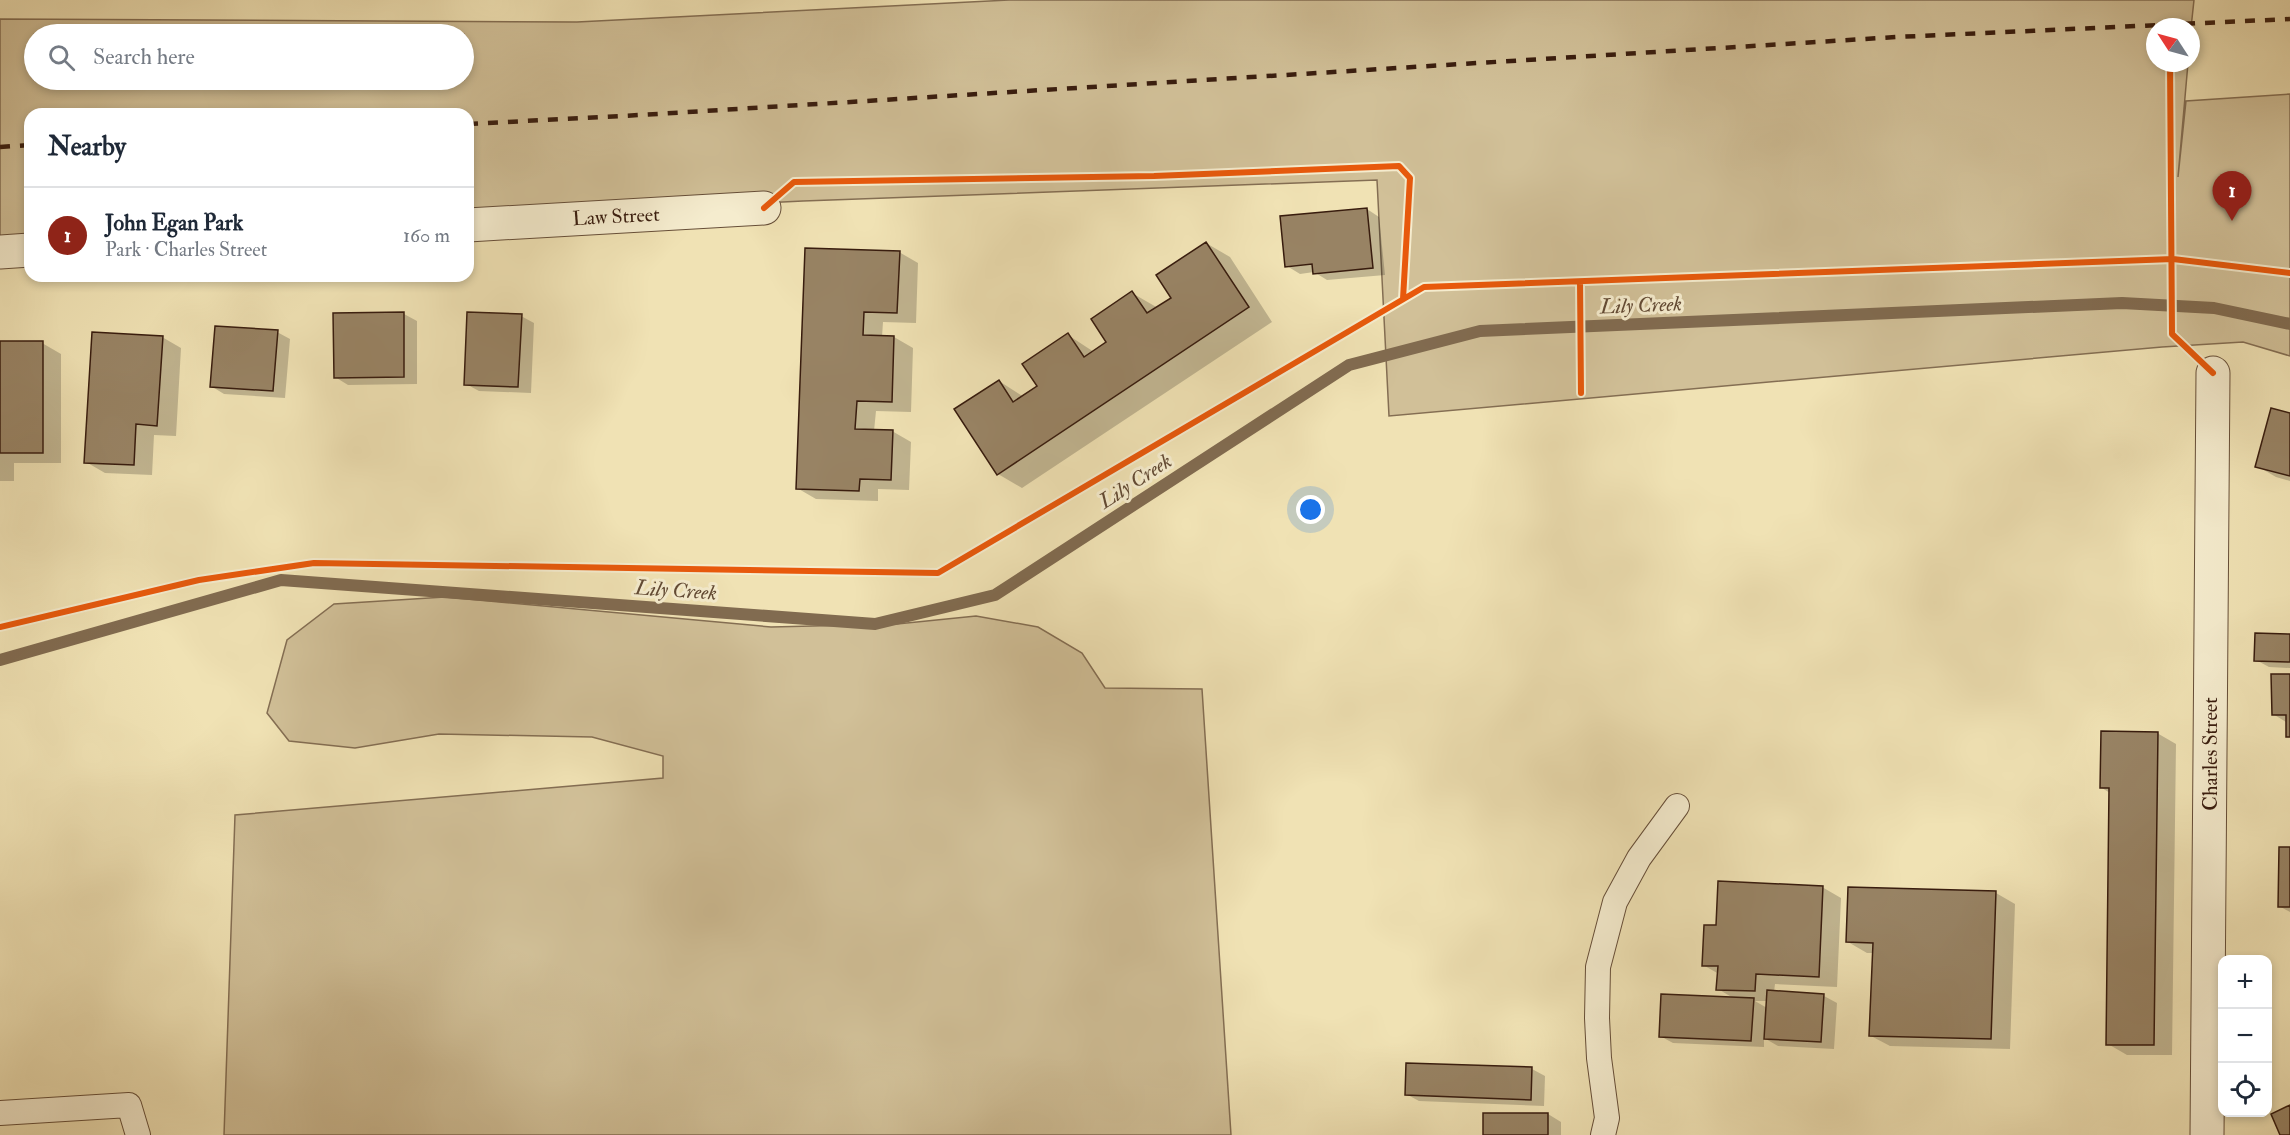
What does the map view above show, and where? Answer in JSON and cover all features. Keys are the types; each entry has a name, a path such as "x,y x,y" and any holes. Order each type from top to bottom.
{"street":[{"name":"Law Street","path":"474,225 764,208"},
{"path":"0,252 24,250"},
{"name":"Charles Street","path":"2207,1135 2213,373"}],"lane":[{"path":"1603,1135 1607,1118 1599,1058 1598,967 1615,902 1639,858 1677,806"},
{"path":"0,1113 129,1105 138,1135"}],"shaded area":[{"path":"1009,0 2194,0 2192,18 2146,18 2146,72 2187,72 2178,177 2186,101 2290,94 2290,356 2243,342 2162,347 1389,416 1377,180 803,201 474,217 474,108 24,108 24,238 0,239 0,19 577,22"},
{"path":"445,597 771,627 897,624 976,616 1038,627 1082,653 1105,688 1202,689 1231,1135 224,1135 235,815 663,778 663,756 592,737 439,734 355,748 289,741 267,713 287,640 334,604"}],"building":[{"path":"1367,208 1373,268 1313,274 1312,264 1285,267 1280,216"},
{"path":"1206,242 1249,307 997,475 954,409 999,380 1013,402 1037,386 1022,364 1068,333 1084,357 1106,342 1091,319 1132,291 1147,313 1171,298 1156,275"},
{"path":"805,248 900,251 897,313 864,312 863,335 894,336 892,402 857,401 855,429 893,430 891,480 860,479 859,491 796,489"},
{"path":"404,312 404,377 334,378 333,313"},
{"path":"467,312 522,314 518,387 464,385"},
{"path":"215,326 278,330 273,391 210,387"},
{"path":"92,332 163,336 157,426 136,424 134,465 84,463"},
{"path":"0,341 43,341 43,453 0,453"},
{"path":"2271,408 2290,413 2290,476 2255,467"},
{"path":"2255,633 2290,634 2290,662 2254,661"},
{"path":"2271,674 2290,674 2290,737 2286,737 2286,715 2272,715"},
{"path":"2101,731 2158,732 2154,1045 2106,1045 2109,788 2100,788"},
{"path":"2279,847 2290,847 2290,907 2278,907"},
{"path":"1718,881 1823,886 1819,977 1756,974 1755,991 1716,990 1718,966 1702,966 1704,925 1716,925"},
{"path":"1848,887 1996,891 1991,1039 1869,1036 1873,943 1846,942"},
{"path":"1767,990 1824,994 1821,1042 1764,1039"},
{"path":"1661,994 1754,998 1751,1041 1659,1037"},
{"path":"1406,1063 1532,1067 1531,1100 1405,1095"},
{"path":"2290,1105 2290,1135 2280,1135 2272,1114"},
{"path":"1483,1113 1548,1113 1548,1135 1483,1135"}],"waterway":[{"name":"Lily Creek","path":"0,660 281,580 875,624 995,595 1349,365 1480,331 2122,303 2214,308 2290,324"}],"railway":[{"path":"474,124 1897,37 2290,19"},
{"path":"0,147 24,145"}],"cycle path":[{"path":"2170,72 2172,334 2213,373"},
{"path":"764,208 794,182 1154,176 1399,166 1410,178 1403,299"},
{"path":"0,627 199,580 314,563 938,573 1424,287 2173,259 2290,273"},
{"path":"1580,282 1581,393"}],"place":[{"name":"John Egan Park","path":"2232,221"}]}
